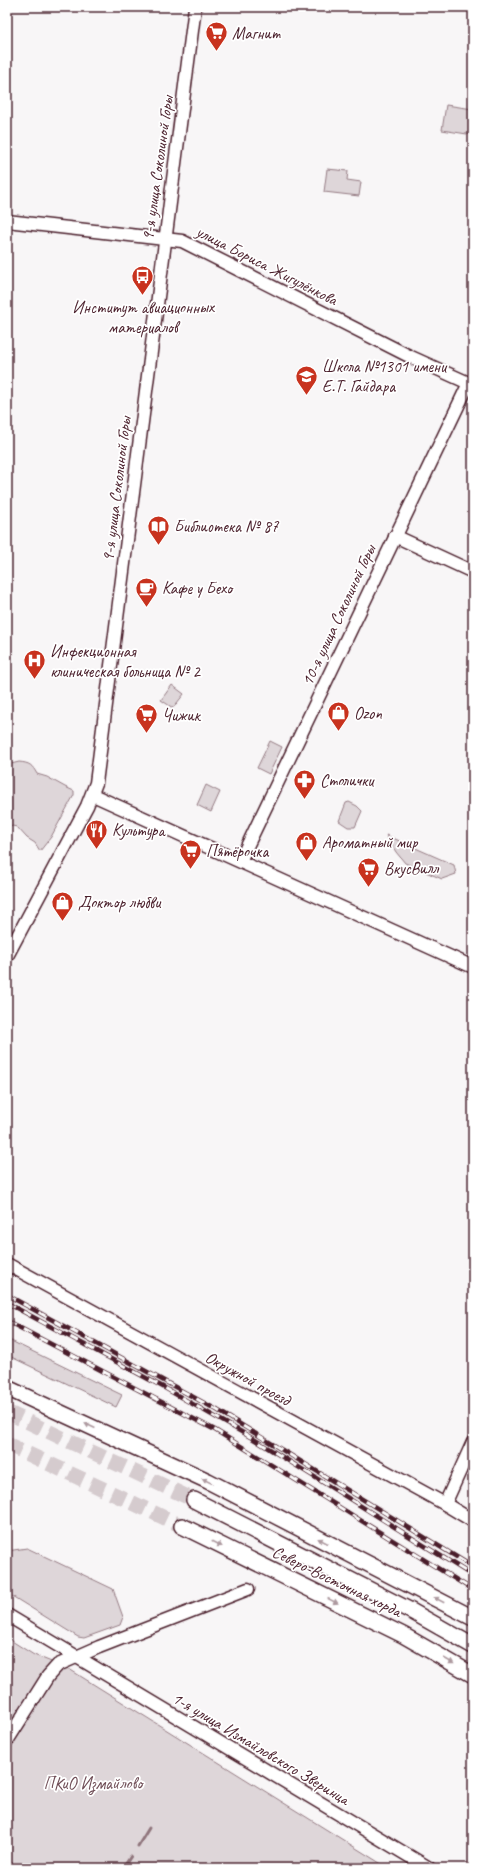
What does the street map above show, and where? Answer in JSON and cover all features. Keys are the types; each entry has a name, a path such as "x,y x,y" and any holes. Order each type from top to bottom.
{"main road":[{"path":"7,1388 208,1481 473,1618"},
{"name":"Северо-Восточная хорда","path":"194,1500 413,1612 473,1646"},
{"name":"Северо-Восточная хорда","path":"182,1526 403,1635 473,1675"}],"street":[{"name":"9-я улица Соколиной Горы","path":"7,956 93,794 98,770 195,7"},
{"name":"улица Бориса Жигулёнкова","path":"7,221 182,241 411,357 471,384"},
{"name":"10-я улица Соколиной Горы","path":"240,861 395,536 471,384"},
{"path":"395,536 473,572"},
{"path":"93,794 473,966"},
{"name":"Окружной проезд","path":"7,1264 445,1504 473,1521"},
{"path":"445,1504 473,1442"},
{"path":"7,1741 53,1670 58,1665 248,1590"},
{"name":"1-я улица Измайловского Зверинца","path":"7,1615 429,1868"}],"green space":[{"path":"446,105 473,109 473,135 442,130"},
{"path":"327,169 348,171 347,180 361,182 359,196 324,192"},
{"path":"172,685 184,694 173,708 161,700"},
{"path":"270,741 282,747 269,774 257,768"},
{"path":"19,762 28,764 37,774 47,777 74,791 74,795 51,837 40,851 35,843 27,838 17,827 7,825 7,765"},
{"path":"206,785 220,792 211,812 197,805"},
{"path":"349,802 357,806 362,811 355,827 348,827 339,821 346,803"},
{"path":"386,835 454,865 456,874 442,879 405,863 396,852"},
{"path":"7,1339 122,1395 116,1407 7,1355"},
{"path":"27,1548 113,1589 123,1617 120,1625 84,1638 78,1637 7,1593 7,1551"},
{"name":"ПКиО Измайлово","path":"7,1638 34,1655 69,1669 388,1868 7,1868"}],"waterway":[{"path":"138,1846 149,1828"},
{"path":"123,1868 131,1856"}],"tunnel":[{"path":"7,1412 194,1500"},
{"path":"7,1444 182,1526"}],"railway":[{"path":"7,1295 217,1410 473,1567"},
{"path":"7,1303 163,1387 252,1438 473,1576"},
{"path":"7,1321 215,1430 473,1590"}],"place":[{"name":"Магнит","path":"216,52"},
{"name":"Институт авиационных материалов","path":"143,296"},
{"name":"Школа №1301 имени Е.Т. Гайдара","path":"307,396"},
{"name":"Библиотека № 87","path":"159,546"},
{"name":"Кафе у Бехо","path":"147,608"},
{"name":"Инфекционная клиническая больница № 2","path":"35,680"},
{"name":"Ozon","path":"338,732"},
{"name":"Чижик","path":"147,734"},
{"name":"Столички","path":"304,800"},
{"name":"Культура","path":"96,850"},
{"name":"Ароматный мир","path":"307,862"},
{"name":"Пятёрочка","path":"191,870"},
{"name":"ВкусВилл","path":"368,888"},
{"name":"Доктор любви","path":"63,922"}]}
